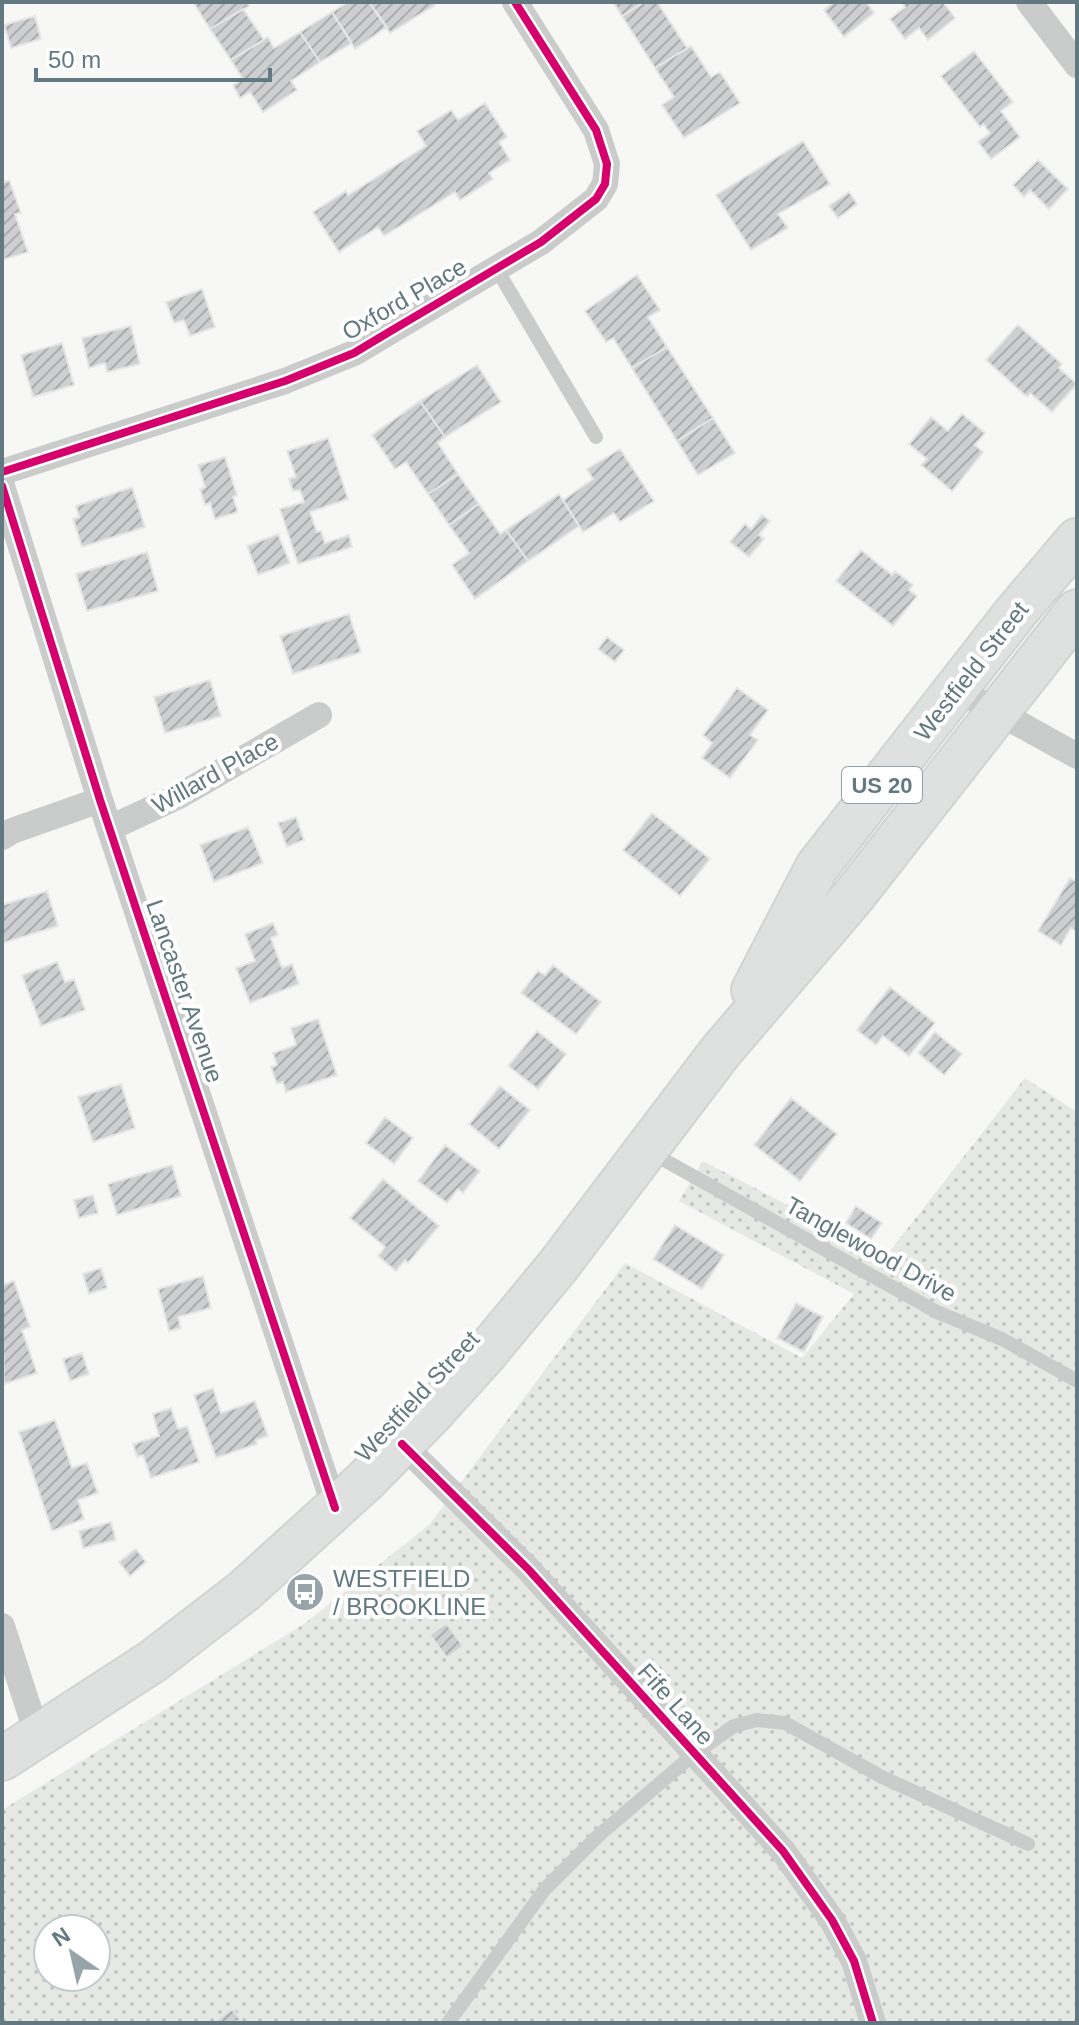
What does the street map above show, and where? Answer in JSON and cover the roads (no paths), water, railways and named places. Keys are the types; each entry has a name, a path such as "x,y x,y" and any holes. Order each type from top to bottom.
{"main road":[{"name":"Westfield Street","path":"721,1051 817,867 1016,612 1077,540"},
{"name":"Westfield Street","path":"2,1759 184,1638 244,1591 402,1444 522,1310 721,1051 852,898 1077,611"}],"street":[{"name":"Oxford Place","path":"2,472 320,368 354,353 541,242 596,199 605,184 607,164 596,130 515,2"},
{"path":"1029,2 1077,65"},
{"name":"Lancaster Avenue","path":"2,486 100,800 335,1508"},
{"path":"956,689 1077,756"},
{"name":"Willard Place","path":"110,828 179,796 319,715"},
{"path":"2,837 100,800"},
{"name":"Fife Lane","path":"402,1444 529,1570 783,1851 832,1920 854,1961 873,2023"},
{"path":"2,1626 38,1737"}],"lane":[{"path":"496,268 596,437"},
{"name":"Tanglewood Drive","path":"646,1149 937,1312 1002,1339 1077,1381"},
{"path":"448,2023 545,1889 598,1836 694,1754 734,1726 757,1720 785,1723 882,1777 1028,1844"}],"place":[{"name":"WESTFIELD / BROOKLINE","path":"305,1592"}]}
